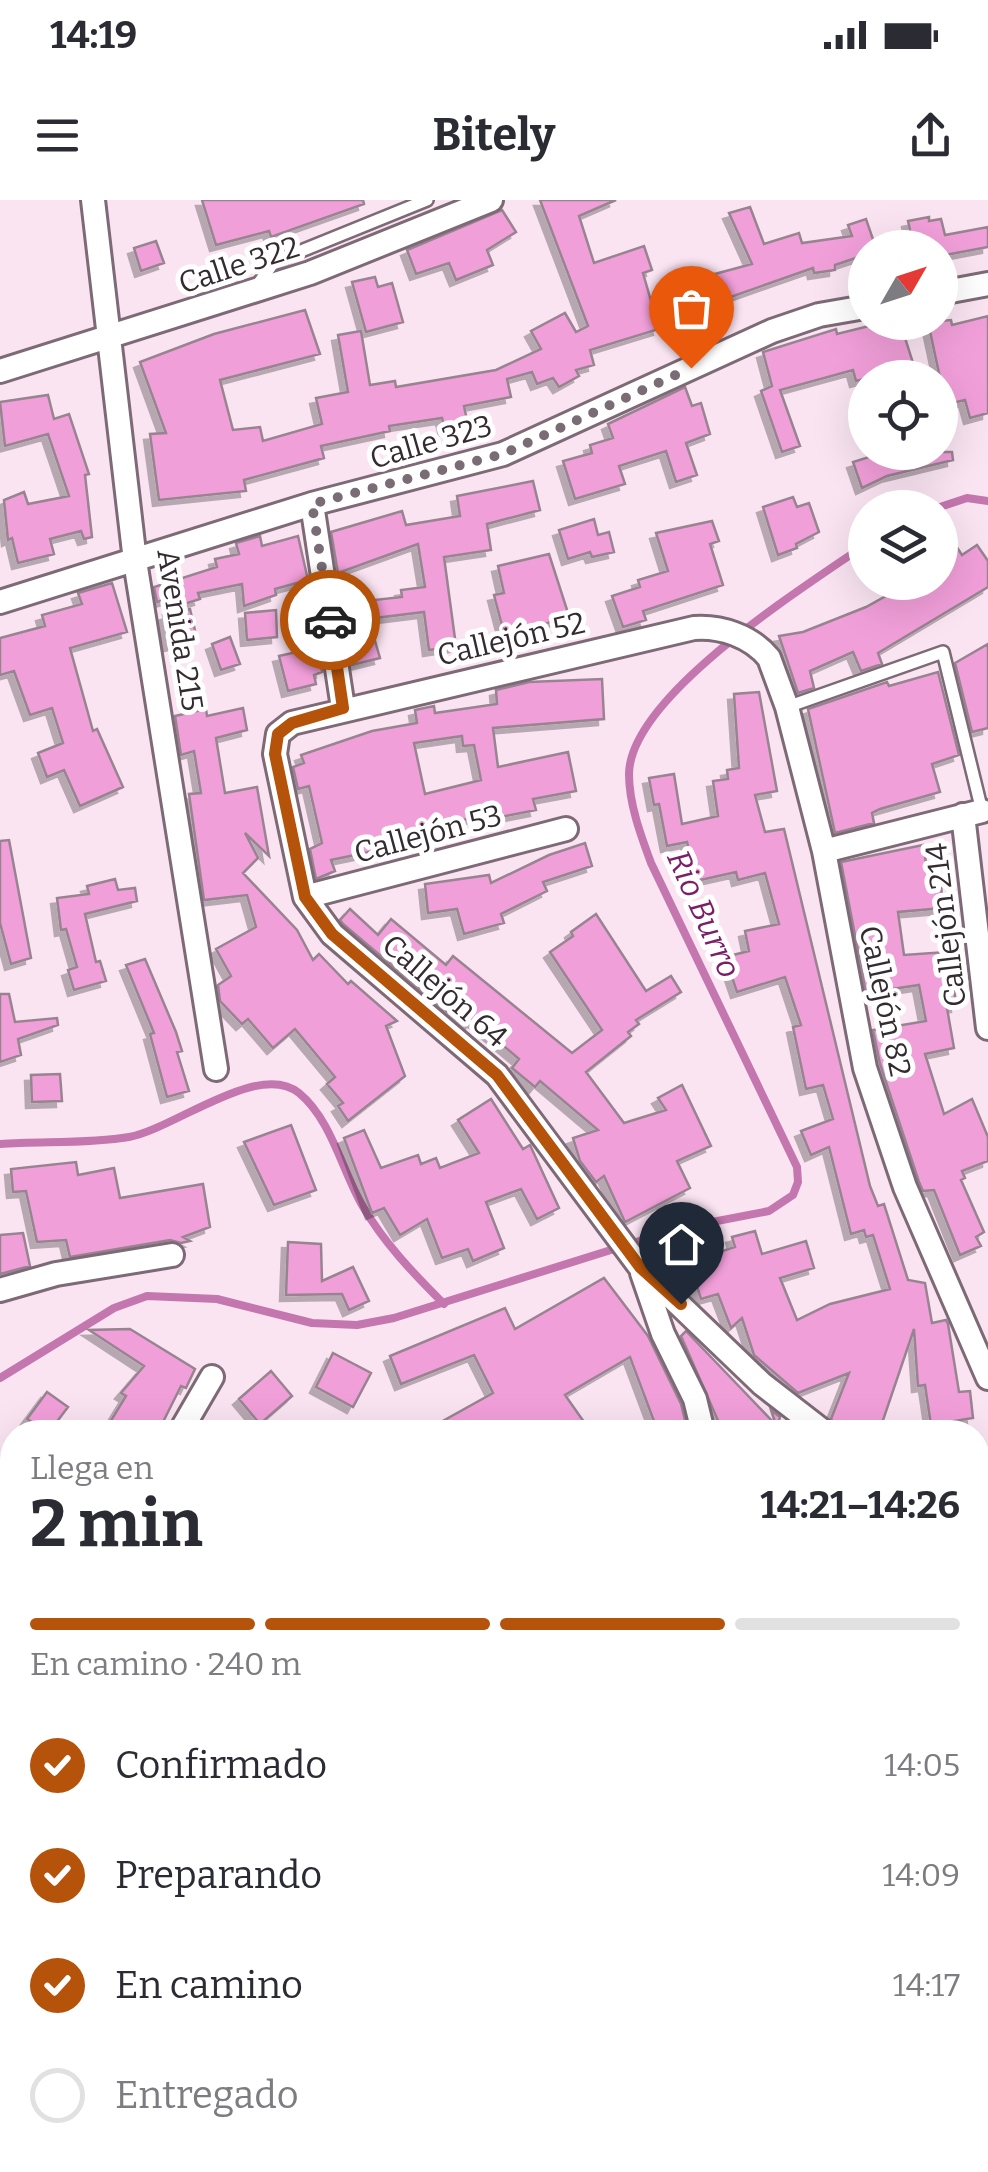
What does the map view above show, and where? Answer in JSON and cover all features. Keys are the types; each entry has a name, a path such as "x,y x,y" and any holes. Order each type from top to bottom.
{"street":[{"name":"Avenida 215","path":"93,200 135,561 216,1069"},
{"name":"Calle 322","path":"0,371 252,293 491,200"},
{"path":"958,290 988,284"},
{"name":"Calle 323","path":"0,602 312,504 503,454 772,331 848,310"},
{"path":"312,504 343,708"},
{"name":"Callejón 52","path":"278,734 292,723 343,708 716,626 760,646"},
{"name":"Callejón 82","path":"760,646 769,658 788,708 824,851 852,1007 886,1136 986,1364"},
{"name":"Callejón 64","path":"278,734 275,754 305,897 332,934 497,1075 640,1267"},
{"path":"824,851 972,813"},
{"name":"Callejón 214","path":"972,813 988,1028"},
{"name":"Callejón 53","path":"305,897 566,829"},
{"path":"0,1290 56,1274 172,1256"},
{"path":"640,1267 663,1334 695,1399 700,1420"},
{"path":"640,1267 762,1384 808,1420"},
{"path":"187,1420 212,1377"}],"lane":[{"path":"252,293 274,262 426,200"},
{"name":"Callejón 214","path":"788,708 943,652 972,813"}],"building":[{"path":"202,200 363,200 364,204 271,237 269,231 216,245"},
{"path":"540,200 616,200 579,216 594,263 644,246 652,270 643,273 659,329 590,350 594,365 576,370 579,376 559,387 553,378 537,384 532,372 507,379 511,397 464,406 468,425 445,430 442,418 389,426 390,431 321,446 324,458 244,480 246,491 159,500 150,434 166,433 140,362 214,334 305,310 320,354 220,380 233,430 260,427 263,441 322,424 316,398 348,392 338,335 361,331 370,385 395,381 396,387 496,370 541,349 531,331 565,313 576,332 588,326"},
{"path":"750,207 764,244 799,233 802,243 848,237 848,261 835,265 835,270 814,273 813,268 722,300 715,274 752,264 729,213"},
{"path":"502,210 516,232 487,250 493,265 456,280 449,263 416,274 407,250"},
{"path":"866,219 870,230 850,230 848,225"},
{"path":"941,219 944,230 910,230 908,221"},
{"path":"988,227 988,247 958,253 958,233"},
{"path":"156,241 164,263 141,271 134,248"},
{"path":"375,277 378,287 392,283 403,322 366,332 352,282"},
{"path":"988,316 988,413 970,418 965,400 958,402 958,360 936,360 932,340 958,340 958,324"},
{"path":"836,329 837,334 848,331 848,340 906,340 912,360 848,360 848,371 780,390 800,446 782,452 761,391 772,386 763,352"},
{"path":"685,387 692,406 701,403 710,434 686,443 697,475 676,482 666,451 619,466 625,484 575,499 563,461 592,453 590,445 613,438 608,424"},
{"path":"48,395 54,419 69,414 89,474 85,475 92,537 84,539 81,531 50,539 54,554 18,563 12,538 8,540 4,500 24,492 28,504 69,496 48,434 5,446 0,402"},
{"path":"856,470 912,470 887,476 862,488"},
{"path":"533,481 540,510 487,524 491,550 444,557 456,646 429,650 424,612 367,619 365,601 402,597 401,590 425,587 418,544 338,573 331,532 402,511 406,525 460,516 457,496"},
{"path":"793,497 797,507 809,503 819,532 796,544 797,548 778,555 763,507"},
{"path":"594,519 598,535 609,532 614,552 592,557 590,552 568,559 559,530"},
{"path":"712,521 719,541 710,544 723,585 643,611 646,620 623,627 612,596 640,587 638,580 668,571 656,533"},
{"path":"260,536 262,546 298,536 308,580 275,589 276,595 244,606 242,584 198,593 200,599 175,607 172,598 157,602 154,587 217,567 215,559 239,554 236,543"},
{"path":"977,545 988,561 988,587 878,653 882,664 861,671 853,652 810,671 814,688 798,693 779,636 803,632 879,600 958,600 958,549 962,555"},
{"path":"549,554 569,616 505,637 494,595 504,593 498,566"},
{"path":"112,583 127,632 70,648 93,731 97,729 123,787 80,806 64,770 47,777 38,753 63,743 52,708 30,715 14,671 0,675 0,638 45,626 42,615 82,604 78,593"},
{"path":"190,609 197,639 170,645 163,615"},
{"path":"276,610 277,637 247,640 245,613"},
{"path":"373,634 380,658 352,665 348,640"},
{"path":"230,637 240,664 221,670 212,644"},
{"path":"988,644 988,728 972,732 955,663"},
{"path":"319,647 322,672 314,675 316,684 288,691 279,656"},
{"path":"938,672 959,755 932,764 940,792 880,809 872,813 874,823 835,833 808,709 887,682 889,686"},
{"path":"602,679 604,719 493,728 498,767 568,752 576,791 533,799 536,810 490,819 489,813 411,834 412,838 383,844 384,849 331,860 335,871 316,879 310,849 322,843 309,786 298,789 293,767 304,763 301,755 372,731 417,723 415,710 434,706 435,713 497,704 496,690 529,682","holes":["462,736 463,746 474,745 481,780 425,794 414,743"]},
{"path":"759,692 777,791 755,795 765,832 784,829 870,1186 878,1206 884,1204 908,1280 925,1283 932,1323 946,1320 948,1324 959,1392 970,1391 973,1418 930,1420 925,1385 918,1386 914,1329 883,1420 832,1420 849,1373 798,1393 754,1355 742,1318 731,1328 718,1294 701,1299 689,1262 735,1247 732,1237 755,1231 762,1254 806,1241 814,1268 780,1278 797,1320 830,1304 890,1289 873,1235 866,1237 864,1230 851,1234 829,1147 811,1155 801,1131 833,1119 823,1085 806,1089 793,1027 801,1025 785,977 737,992 725,957 749,951 745,931 779,924 765,873 738,880 736,872 696,881 687,842 667,846 659,804 654,805 649,778 674,774 682,824 718,816 713,781 728,779 727,770 739,768 734,694"},
{"path":"243,708 247,730 216,738 225,793 257,787 269,856 245,833 258,858 243,873 297,930 313,960 319,954 348,984 351,981 397,1021 386,1026 405,1076 348,1121 338,1106 343,1103 327,1084 335,1077 295,1029 273,1048 248,1019 242,1024 220,1001 218,985 231,976 216,949 256,927 247,895 204,900 189,794 201,793 194,751 181,755 175,716 206,709 207,716"},
{"path":"9,840 31,958 11,964 0,923 0,841"},
{"path":"585,843 592,866 543,882 547,891 501,914 504,923 464,934 457,909 428,913 425,884 489,875 491,883 549,855"},
{"path":"923,845 928,874 940,873 943,908 898,912 904,955 946,952 950,987 953,986 957,1006 947,1008 954,1048 925,1054 944,1114 972,1099 988,1137 988,1161 962,1171 965,1178 961,1180 984,1232 976,1237 981,1246 960,1255 934,1190 923,1191 919,1182 880,1064 873,1030 926,1021 919,985 866,993 841,862"},
{"path":"115,879 118,890 135,888 137,901 85,914 96,962 100,961 106,981 74,990 68,970 77,967 66,929 61,930 57,898 89,894 87,886"},
{"path":"350,909 378,935 391,919 446,965 453,956 572,1053 602,1030 550,952 596,914 646,991 671,976 681,992 636,1020 639,1024 628,1032 631,1036 586,1072 624,1123 666,1110 658,1098 682,1085 711,1146 677,1161 690,1188 625,1222 604,1176 596,1182 580,1161 573,1138 598,1130 540,1081 535,1087 512,1068 519,1059 473,1020 471,1023 451,1007 447,1012 343,924 340,920"},
{"path":"145,959 176,1032 182,1051 177,1052 189,1091 167,1097 150,1034 154,1033 126,965"},
{"path":"0,994 9,994 15,1022 57,1018 58,1025 18,1039 21,1055 0,1062"},
{"path":"60,1074 62,1101 32,1102 31,1075"},
{"path":"491,1099 523,1149 530,1145 559,1208 537,1219 521,1189 486,1202 504,1248 473,1261 468,1249 442,1258 427,1219 400,1235 384,1208 372,1213 344,1138 364,1130 381,1168 418,1155 421,1164 436,1158 440,1168 479,1153 458,1120"},
{"path":"291,1125 316,1190 274,1205 244,1142"},
{"path":"76,1162 78,1175 114,1168 120,1198 203,1184 210,1227 183,1237 190,1241 181,1243 170,1240 70,1257 66,1240 37,1242 26,1191 13,1192 11,1169"},
{"path":"23,1233 30,1266 0,1274 0,1235"},
{"path":"288,1242 321,1244 322,1281 353,1267 369,1301 349,1310 342,1294 286,1295"},
{"path":"604,1278 648,1336 685,1420 654,1420 630,1357 565,1395 583,1420 445,1420 493,1393 474,1355 401,1384 390,1356 505,1308 515,1329"},
{"path":"130,1329 195,1369 186,1388 181,1386 164,1420 111,1420 126,1396 121,1393 144,1366 89,1330"},
{"path":"686,1331 771,1420 718,1420 681,1336"},
{"path":"333,1353 371,1373 353,1407 316,1387"},
{"path":"271,1371 292,1396 265,1420 257,1420 239,1399"},
{"path":"47,1392 68,1407 58,1420 27,1419"}],"waterway":[{"name":"Rio Burro","path":"958,501 988,501"},
{"name":"Rio Burro","path":"0,1378 114,1308 147,1296 217,1299 312,1323 357,1325 394,1318 681,1228 769,1211 793,1195 798,1182 797,1167 651,863 633,808 629,774 637,744 658,711 688,679 763,616 848,557"},
{"path":"0,1144 129,1137 239,1090 282,1085 299,1093 320,1117 371,1219 444,1304"}],"way so far":[{"path":"330,620 312,504 455,470 503,454 691,368"}],"route":[{"path":"330,620 343,708 292,723 278,734 275,754 305,897 332,934 497,1075 640,1267 681,1304"}]}
